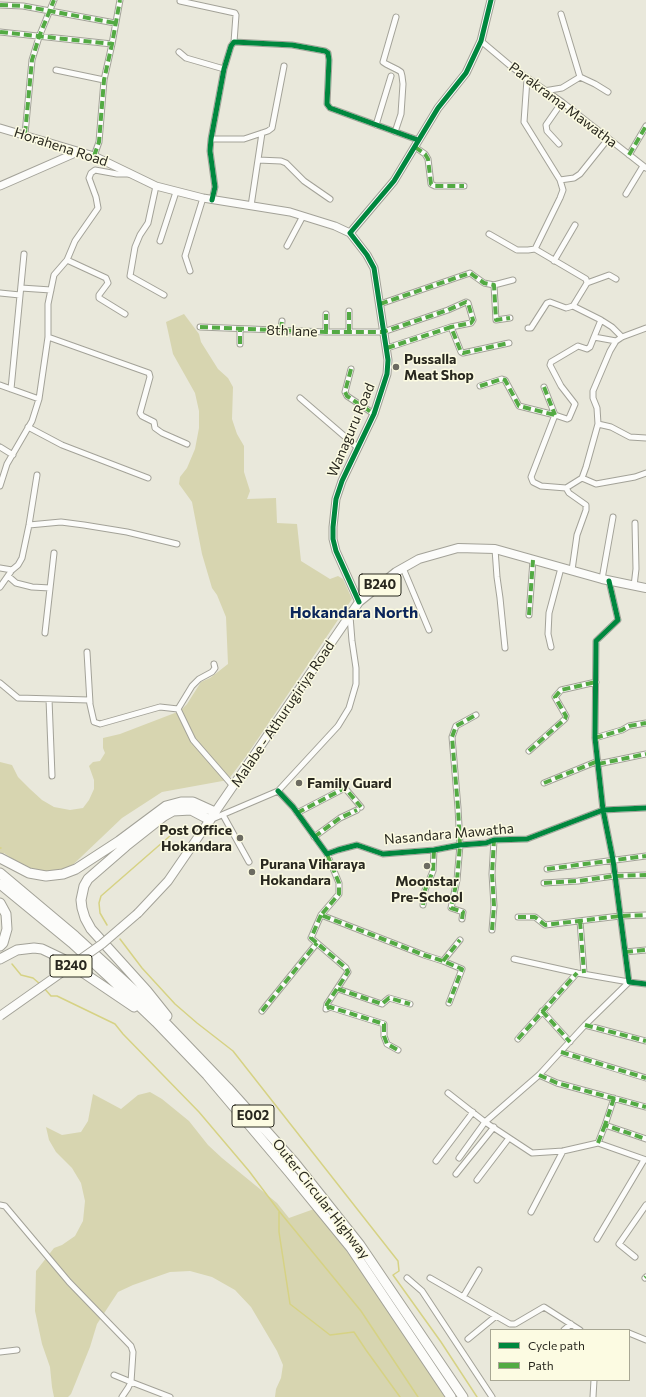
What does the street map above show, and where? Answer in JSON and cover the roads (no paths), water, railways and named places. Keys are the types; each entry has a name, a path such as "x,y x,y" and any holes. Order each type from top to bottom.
{"highway":[{"path":"0,858 29,873 46,876 63,874 76,869 113,845 166,806 181,802 193,802 219,814"},
{"path":"199,1056 147,991 91,929 85,918 81,900 84,886 88,879 164,816 173,812 191,810 210,820"},
{"name":"Outer Circular Highway","path":"0,873 75,936 134,990 199,1056 295,1163 360,1245 463,1397"},
{"name":"Outer Circular Highway","path":"0,884 72,943 156,1022 207,1075 351,1248 451,1397"},
{"path":"0,903 6,914 7,929 3,943 0,946"},
{"path":"0,959 17,950 34,948 42,949 63,959 156,1022"}],"main road":[{"name":"Malabe - Athurugiriya Road","path":"0,1016 102,944 138,912 168,881 210,820 219,814 233,786 359,602 396,572 419,559 458,548 495,549 606,580 646,588"}],"street":[{"path":"25,134 32,60 39,37 54,0"},
{"path":"94,156 99,142 104,80 120,0"},
{"path":"350,233 394,181 438,108 466,73 482,41 491,0"},
{"path":"180,1 235,13 236,15 234,42 231,46 224,69 211,139 210,151 215,187 212,200"},
{"path":"0,5 23,6 115,23"},
{"path":"560,14 580,77 608,92"},
{"path":"395,132 401,114 403,84 402,76 401,72 383,62 396,17"},
{"path":"0,32 112,44"},
{"name":"Parakrama Mawatha","path":"482,41 527,79 562,102 645,167"},
{"path":"234,42 292,46 325,51 328,53 329,60 327,104 330,108 395,132 416,144 428,159 431,184 435,186 464,186"},
{"path":"180,52 186,58 224,69"},
{"path":"211,139 244,139 268,131 272,128 284,66"},
{"path":"56,70 104,80"},
{"path":"376,125 391,76"},
{"path":"544,91 562,88 580,77"},
{"path":"527,79 524,122 560,180 563,190 534,249"},
{"path":"559,144 547,131 546,125 562,102"},
{"path":"629,155 646,126"},
{"name":"Horahena Road","path":"0,128 25,134 94,156 156,186 212,200 290,212 335,226 350,233"},
{"path":"251,206 262,133"},
{"path":"560,180 574,178 580,174 608,139"},
{"path":"0,186 80,151"},
{"path":"258,160 281,161 286,163 304,181 330,200"},
{"path":"626,194 645,167"},
{"path":"0,486 7,464 32,421 39,399 48,337 48,304 54,275 67,260 75,241 98,208 96,197 89,178 91,173 95,170 118,174 132,174"},
{"path":"156,186 148,223 140,235 135,248 130,276 164,295"},
{"path":"160,241 176,192"},
{"path":"190,271 185,256 202,198"},
{"path":"287,246 303,216"},
{"path":"554,261 575,225"},
{"name":"Wanaguru Road","path":"350,233 367,255 374,268 383,332 387,348 387,374 374,414 357,447 336,499 333,539 336,551 359,602"},
{"path":"489,234 517,250 534,249 586,279 587,283"},
{"path":"11,390 24,254"},
{"path":"67,260 106,278 108,283 99,295 99,298 125,314"},
{"path":"380,304 470,273 484,283 494,285 513,280"},
{"path":"573,306 587,283 609,276 616,280"},
{"path":"494,285 496,320 510,318"},
{"path":"21,288 51,290"},
{"path":"0,293 20,295"},
{"name":"8th lane","path":"200,327 326,332 383,332 448,310 466,302 468,304 472,320 471,323 451,327"},
{"path":"528,328 531,328 547,303 550,302 566,308 573,306 601,320 612,327 622,337"},
{"path":"349,311 349,332"},
{"path":"326,314 326,332"},
{"path":"281,330 282,320"},
{"path":"480,386 502,379 505,380 519,406 566,419 568,418 575,404 561,386 550,365 551,362 578,346 587,349 590,347 601,320"},
{"path":"387,348 451,327 463,353 509,343"},
{"path":"544,387 555,415 531,477 533,482 541,486 566,488 582,478 586,467 598,424 597,408 593,398 593,391 610,351 616,341 622,337 646,328"},
{"path":"240,329 240,344"},
{"path":"48,337 149,373 150,377 140,413 142,416 154,422 155,428 162,433 187,444"},
{"path":"594,337 616,341"},
{"path":"351,369 345,392 347,396 374,414"},
{"path":"0,385 39,399"},
{"name":"Wanaguru Road","path":"300,398 357,447"},
{"path":"598,424 611,427 630,437 646,438"},
{"path":"28,427 62,445 148,478"},
{"path":"0,447 13,455"},
{"path":"582,478 596,484 646,474"},
{"path":"0,587 22,558 37,475"},
{"path":"566,488 569,493 586,505 586,510 577,535 572,570"},
{"path":"613,517 606,580 618,620 596,641 595,738 603,810 613,860 629,982"},
{"path":"29,525 61,522 127,532 177,544"},
{"path":"634,586 636,569 635,523"},
{"path":"495,549 505,648"},
{"path":"45,633 54,552"},
{"path":"528,615 533,560"},
{"path":"0,568 12,570"},
{"path":"403,568 429,630"},
{"path":"551,647 548,634 549,613 562,568"},
{"path":"8,576 16,583 32,587 50,588"},
{"path":"249,862 219,814 278,791 338,726 349,708 356,684 356,668 350,616"},
{"path":"87,652 90,703 94,722 100,724 160,707 178,709"},
{"path":"178,709 192,686 199,679 212,672 215,668 214,664"},
{"path":"529,751 565,719 566,716 556,697 561,690 596,682"},
{"path":"0,684 18,698 89,700 90,703"},
{"path":"49,699 52,776"},
{"path":"178,709 193,740 233,786"},
{"path":"462,919 463,912 451,908 458,880 460,844 452,737 456,726 476,715"},
{"path":"595,738 622,730 629,726 646,723"},
{"path":"544,783 598,762 646,754"},
{"path":"297,813 345,788 359,809 340,818 314,837"},
{"path":"278,791 297,813 327,854 339,883 338,894 321,915 311,938 346,968 348,972 327,1004 326,1008 330,1007 384,1024 384,1036 387,1044 398,1050"},
{"name":"Nasandara Mawatha","path":"327,854 357,845 383,854 434,850 460,844 486,843 494,840 527,839 603,810 646,808"},
{"path":"492,930 494,906 492,874 494,840"},
{"path":"423,905 425,890 433,871 434,850"},
{"path":"547,869 646,856"},
{"path":"544,883 578,881 614,876 646,875"},
{"path":"321,915 443,961 462,970 449,1003"},
{"path":"518,917 535,917 545,925 620,916 646,915"},
{"path":"580,921 584,974"},
{"path":"443,961 460,940"},
{"path":"262,1011 317,943"},
{"path":"625,952 646,950"},
{"path":"514,959 577,973 646,984"},
{"path":"518,1039 577,973"},
{"path":"459,1158 485,1122 538,1075 585,1025 629,982"},
{"path":"338,989 382,1004 389,998 410,1004"},
{"path":"542,1011 570,1042"},
{"path":"585,1025 646,1041"},
{"path":"561,1052 646,1078"},
{"path":"538,1075 557,1083 646,1107"},
{"path":"448,1093 485,1122 532,1153 563,1151 598,1143 645,1160 597,1239"},
{"path":"598,1143 606,1125 614,1098"},
{"path":"436,1160 473,1112"},
{"path":"606,1125 646,1138"},
{"path":"456,1174 494,1127"},
{"path":"477,1180 509,1138"},
{"path":"531,1212 563,1151"},
{"path":"0,1205 5,1206 69,1282 131,1346 133,1352 131,1382 122,1397"},
{"path":"635,1257 619,1244 646,1206"},
{"path":"463,1297 479,1270"},
{"path":"408,1278 422,1291 492,1397"},
{"path":"430,1278 510,1324 515,1324 544,1307 578,1329"},
{"path":"468,1339 496,1316"},
{"path":"565,1329 571,1324"},
{"path":"630,1333 646,1340"},
{"path":"0,1352 17,1350"},
{"path":"114,1375 170,1397"},
{"path":"593,1397 594,1381"}],"waterway":[{"path":"107,925 100,913 99,903 101,896 179,828"},
{"path":"120,939 142,968 175,1004 233,1051 398,1261 399,1271 393,1275 441,1342 477,1397"},
{"path":"12,964 21,975 33,978 40,984"},
{"path":"44,988 51,996 57,996 115,1024 199,1112 249,1171 279,1211 361,1311 418,1397"},
{"path":"279,1212 279,1232 290,1304 330,1335 354,1332 400,1397"}],"place":[{"name":"Pussalla Meat Shop","path":"396,367"},
{"name":"Family Guard","path":"299,783"},
{"name":"Post Office Hokandara","path":"240,838"},
{"name":"Moonstar Pre-School","path":"427,866"},
{"name":"Purana Viharaya Hokandara","path":"252,872"}],"district":[{"name":"Hokandara North","path":"354,613"}]}
